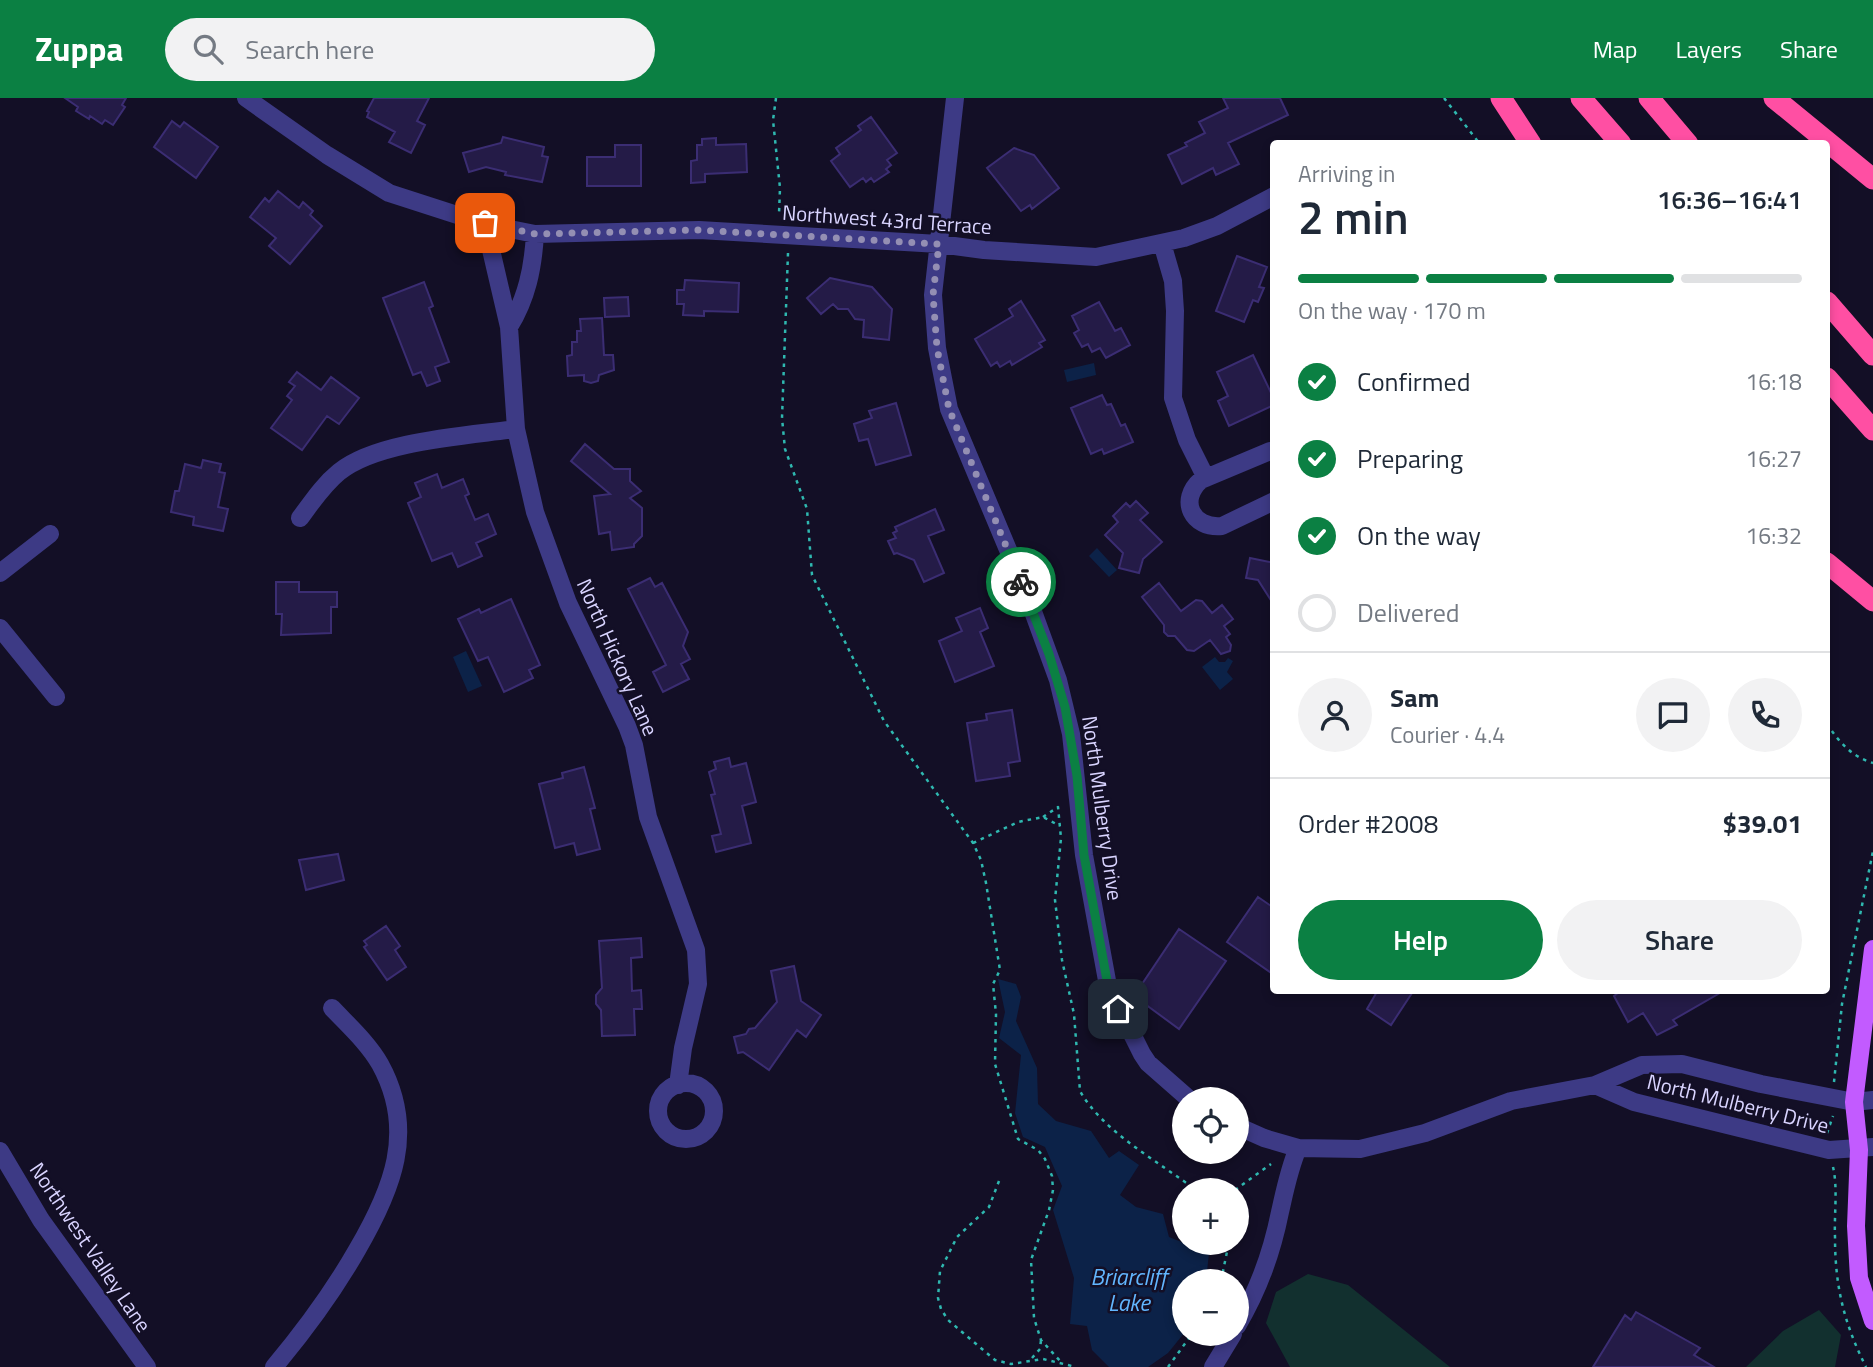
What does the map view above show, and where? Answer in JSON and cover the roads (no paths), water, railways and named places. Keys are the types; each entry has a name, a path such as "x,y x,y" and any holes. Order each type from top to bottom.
{"highway":[{"path":"1502,98 1528,140"},
{"path":"1581,98 1618,140"},
{"path":"1649,98 1685,140"},
{"path":"1774,98 1825,140"},
{"path":"1830,144 1873,179"},
{"path":"1830,305 1873,355"},
{"path":"1830,381 1873,430"},
{"path":"1830,566 1873,601"}],"main road":[{"path":"1873,949 1854,1102 1866,1148 1856,1226 1859,1278 1873,1321"}],"street":[{"path":"246,98 327,155 389,193 485,223"},
{"name":"North Mulberry Drive","path":"955,98 933,295 937,348 949,409 1027,594 1058,680 1071,734 1084,855 1108,986 1142,1054 1148,1063 1175,1087"},
{"name":"Northwest 43rd Terrace","path":"485,223 535,234 698,230 939,244 1008,252 1096,257 1162,243 1217,226 1270,198"},
{"name":"North Hickory Lane","path":"485,223 509,327 516,429 535,512 568,603 627,726 655,840 696,950 698,984 683,1048 678,1085"},
{"path":"509,327 520,309 528,285 535,234"},
{"path":"1162,243 1173,281 1175,311 1172,398 1187,440 1206,478"},
{"path":"300,518 317,494 340,471 385,448 516,429"},
{"path":"1270,451 1206,478 1195,485 1189,499 1193,514 1204,525 1222,526 1270,503"},
{"path":"0,573 50,534"},
{"path":"0,628 56,697"},
{"path":"274,1367 338,1283 377,1215 390,1187 396,1161 398,1122 392,1094 381,1066 368,1046 332,1007"},
{"name":"North Mulberry Drive","path":"1249,1131 1298,1148 1360,1149 1425,1133 1511,1101 1595,1085 1642,1065 1682,1064 1761,1084 1854,1102 1873,1100"},
{"name":"North Mulberry Drive","path":"1595,1085 1634,1102 1829,1150 1866,1148"},
{"path":"1249,1306 1266,1265 1290,1168 1298,1148"},
{"name":"Northwest Valley Lane","path":"0,1151 41,1220 147,1367"},
{"path":"1213,1367 1226,1346"}],"water":[{"path":"1094,363 1096,375 1067,382 1064,370"},
{"path":"1097,548 1117,570 1109,577 1089,556"},
{"path":"466,651 482,686 468,692 453,657"},
{"path":"1215,657 1219,662 1225,662 1228,658 1233,661 1227,672 1233,679 1220,690 1202,667"},
{"name":"Briarcliff Lake","path":"998,979 1016,984 1021,997 1016,1021 1037,1068 1038,1104 1056,1121 1091,1131 1109,1158 1119,1151 1139,1165 1120,1195 1136,1207 1163,1214 1169,1237 1172,1238 1172,1255 1209,1255 1207,1269 1172,1269 1174,1346 1148,1367 1109,1367 1092,1350 1087,1326 1070,1324 1074,1278 1053,1210 1062,1186 1045,1147 1023,1137 1015,1113 1021,1055 999,1038 1005,1012"}]}
